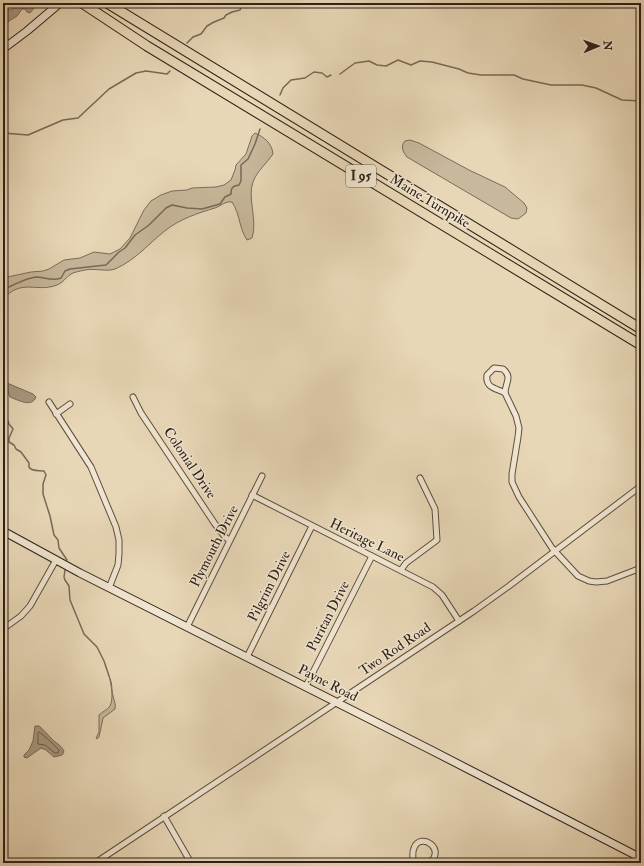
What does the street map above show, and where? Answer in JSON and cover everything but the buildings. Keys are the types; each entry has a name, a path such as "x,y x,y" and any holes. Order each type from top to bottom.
{"highway":[{"name":"Maine Turnpike","path":"82,3 154,50 641,346"},
{"name":"Maine Turnpike","path":"107,3 641,329"}],"main road":[{"path":"3,50 60,3"},
{"name":"Payne Road","path":"3,531 109,588 306,686 641,858"}],"street":[{"path":"505,393 492,388 488,384 487,375 494,368 503,369 508,374 509,380 505,393 516,416 519,428 512,470 512,482 522,502 555,551 578,576 589,581 607,581 641,568"},
{"name":"Colonial Drive","path":"133,397 141,413 215,524 229,540"},
{"path":"49,402 91,467 116,528 119,540 118,565 109,588"},
{"path":"56,414 70,404"},
{"name":"Plymouth Drive","path":"187,626 262,476"},
{"path":"401,570 406,563 437,540 435,509 420,478"},
{"name":"Two Rod Road","path":"95,863 459,621 509,586 641,486"},
{"name":"Heritage Lane","path":"252,495 438,590 459,621"},
{"name":"Pilgrim Drive","path":"247,657 312,526"},
{"name":"Puritan Drive","path":"306,686 372,556"},
{"path":"3,629 21,616 30,606 41,589 56,560"},
{"path":"164,816 191,863"},
{"path":"419,863 411,862 414,847 424,841 431,844 435,851 434,858 429,863"}],"shaded area":[{"path":"255,133 267,141 273,154 255,178 251,188 254,224 252,238 247,240 242,231 235,207 232,202 227,202 171,226 136,256 115,269 76,272 57,285 42,288 23,287 16,289 3,299 3,278 43,271 64,260 80,258 94,252 110,254 120,249 130,238 144,210 151,201 161,195 172,191 224,185 231,180 236,165 246,154 252,136"},
{"path":"410,140 419,143 469,170 505,187 524,203 527,208 526,213 518,219 511,218 407,157 402,147 405,141"},
{"path":"112,693 115,709 103,718 99,737 97,739 96,738 99,732 99,715 110,706"}],"water":[{"path":"5,3 7,9 11,10 21,3 38,3 30,13 25,9 22,9 17,16 9,21 3,28 3,4"},
{"path":"7,383 33,394 36,397 28,403 10,397 7,389"},
{"path":"35,726 39,726 44,730 60,746 64,752 62,755 54,757 46,750 41,748 27,758 24,757 33,741"}],"waterway":[{"path":"187,43 193,37 201,34 207,26 224,18 232,12 240,10 243,3"},
{"path":"340,74 355,63 369,61 377,65 386,66 398,60 411,65 420,61 432,62 468,73 481,75 514,75 523,79 551,85 582,85 596,88 622,100 641,101"},
{"path":"3,133 28,135 63,120 78,118 109,89 136,73 146,71 167,74 170,71"},
{"path":"280,95 283,88 291,80 305,78 314,72 322,73 327,77 331,75"},
{"path":"3,289 23,280 36,277 58,279 61,278 65,271 70,269 106,265 125,248 135,235 149,225 166,208 172,205 202,209 220,204 225,197 231,194 233,187 239,185 241,181 241,165 248,159 260,129"},
{"path":"3,415 6,416 13,429 9,442 21,452 29,463 30,469 44,471 46,475 43,484 43,494 54,535 58,540 59,548 67,560"},
{"path":"65,570 64,577 69,586 70,600 84,634 97,647 109,676"}]}
